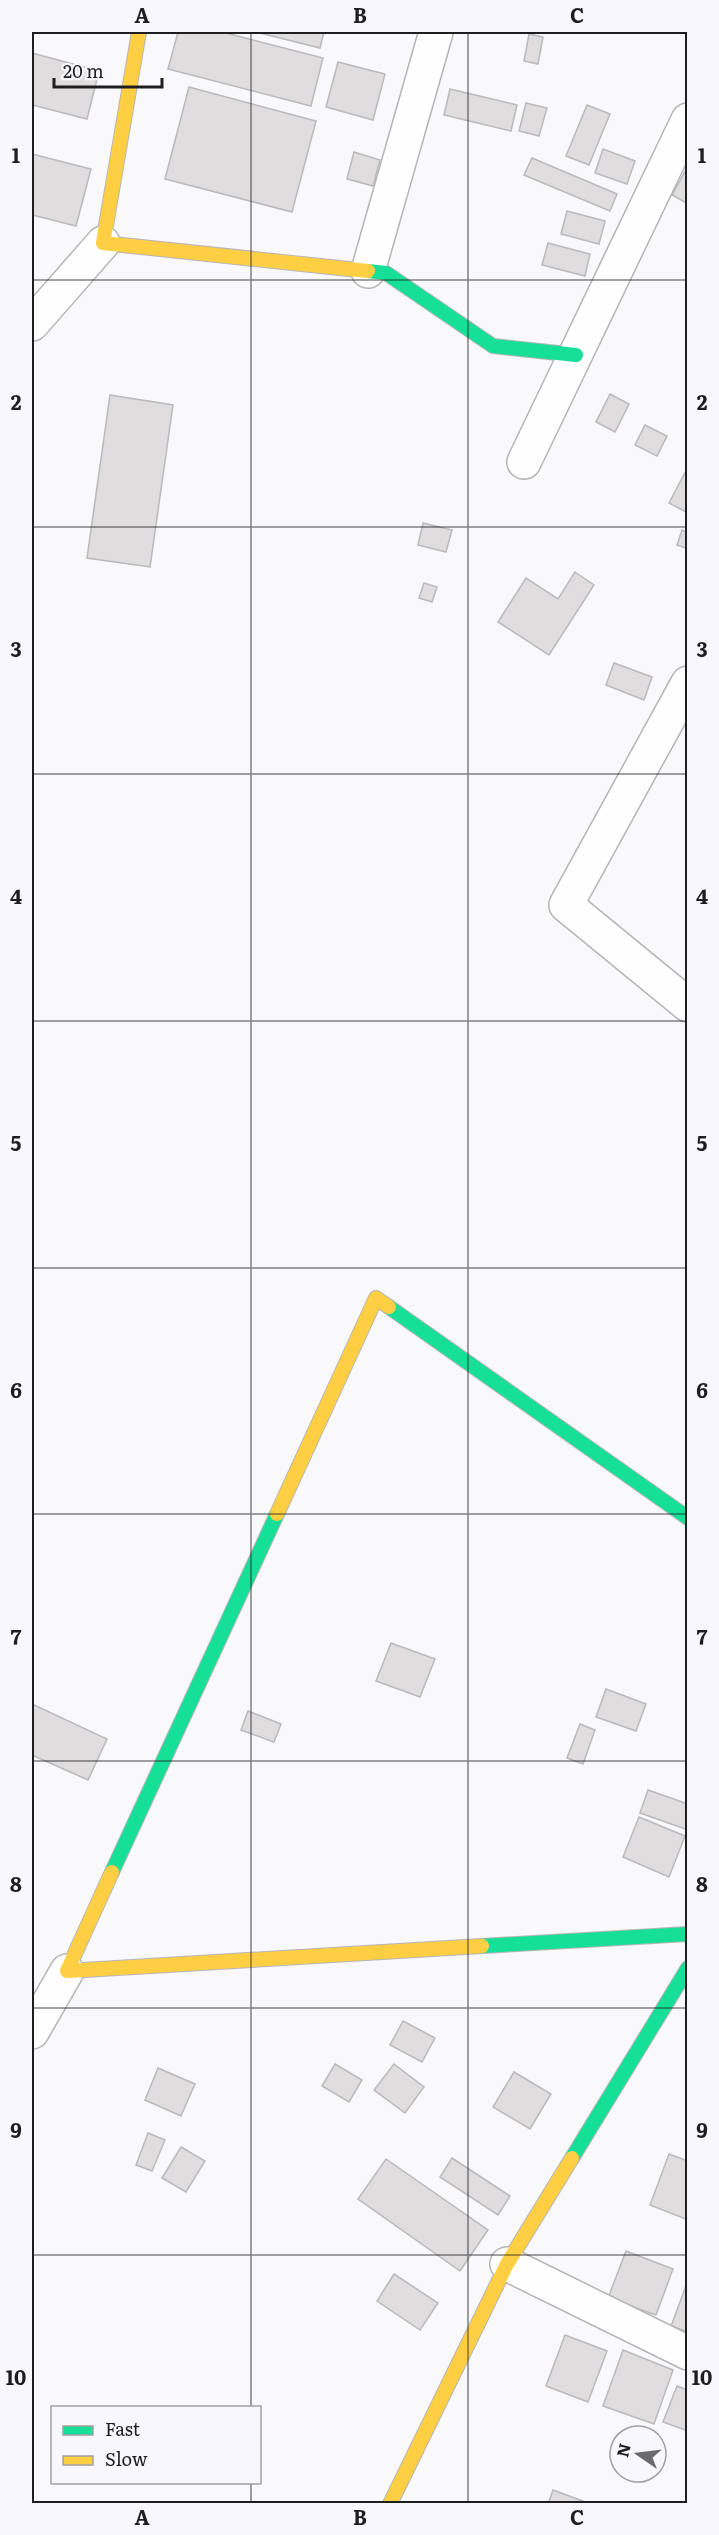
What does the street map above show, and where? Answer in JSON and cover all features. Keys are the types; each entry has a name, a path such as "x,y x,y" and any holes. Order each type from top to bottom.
{"street":[{"path":"32,324 103,243 139,32"},
{"path":"368,271 436,32"},
{"path":"524,462 687,120"},
{"path":"103,243 386,273 493,346 576,355"},
{"path":"687,683 566,905 687,1005"},
{"path":"32,2032 67,1971 376,1298 687,1518"},
{"path":"67,1971 687,1934"},
{"path":"390,2504 507,2264 687,1968"},
{"path":"507,2264 687,2353"}],"building":[{"path":"178,32 222,32 323,58 311,106 168,69"},
{"path":"256,32 324,32 320,48"},
{"path":"529,34 543,37 538,64 524,61"},
{"path":"32,53 99,71 87,119 32,105"},
{"path":"338,62 385,74 373,120 326,107"},
{"path":"189,87 316,121 292,212 165,179"},
{"path":"450,89 517,105 511,131 444,115"},
{"path":"526,103 547,108 539,136 519,131"},
{"path":"587,105 610,114 589,165 566,156"},
{"path":"603,149 635,161 627,184 595,173"},
{"path":"354,152 380,160 373,186 347,179"},
{"path":"32,154 91,169 76,226 32,215"},
{"path":"532,158 617,194 610,211 524,175"},
{"path":"688,166 688,204 672,195"},
{"path":"567,211 605,221 599,244 561,234"},
{"path":"548,243 590,254 585,276 542,265"},
{"path":"610,394 629,404 615,432 596,422"},
{"path":"110,395 173,405 150,567 87,558"},
{"path":"645,425 667,436 657,456 635,445"},
{"path":"688,467 688,513 669,503"},
{"path":"423,523 452,530 446,552 418,545"},
{"path":"682,530 688,533 688,549 677,545"},
{"path":"575,572 594,585 549,655 498,622 526,578 558,599"},
{"path":"424,583 437,587 432,602 419,598"},
{"path":"614,663 652,677 644,700 606,685"},
{"path":"391,1643 435,1659 420,1697 376,1681"},
{"path":"606,1689 646,1704 636,1731 596,1717"},
{"path":"32,1704 107,1739 88,1780 32,1755"},
{"path":"248,1711 281,1724 274,1742 241,1730"},
{"path":"580,1724 595,1730 583,1764 567,1758"},
{"path":"648,1790 688,1804 688,1830 640,1813"},
{"path":"639,1817 685,1836 669,1877 623,1857"},
{"path":"403,2021 435,2038 422,2062 390,2045"},
{"path":"335,2064 362,2080 349,2102 322,2086"},
{"path":"394,2064 424,2087 405,2113 374,2090"},
{"path":"158,2068 195,2084 181,2116 145,2100"},
{"path":"514,2072 551,2094 530,2129 493,2107"},
{"path":"148,2133 165,2140 152,2171 136,2165"},
{"path":"181,2147 205,2161 186,2192 162,2178"},
{"path":"669,2154 688,2161 688,2220 650,2205"},
{"path":"452,2158 510,2196 498,2215 440,2177"},
{"path":"386,2159 488,2230 460,2271 358,2199"},
{"path":"626,2251 673,2269 656,2315 608,2298"},
{"path":"394,2274 438,2303 420,2330 377,2301"},
{"path":"686,2286 688,2325 685,2331 671,2326"},
{"path":"565,2335 607,2351 588,2402 546,2386"},
{"path":"623,2350 673,2370 654,2424 603,2406"},
{"path":"677,2386 688,2390 688,2431 663,2422"},
{"path":"553,2490 591,2504 548,2504"}],"traffic: fast":[{"path":"368,271 386,273 493,346 576,355"},
{"path":"389,1307 688,1518"},
{"path":"112,1872 277,1514"},
{"path":"482,1946 688,1934"},
{"path":"572,2158 688,1968"}],"traffic: slow":[{"path":"139,32 103,243 368,271"},
{"path":"277,1514 376,1298 389,1307"},
{"path":"112,1872 67,1971 482,1946"},
{"path":"390,2504 507,2264 572,2158"}]}
